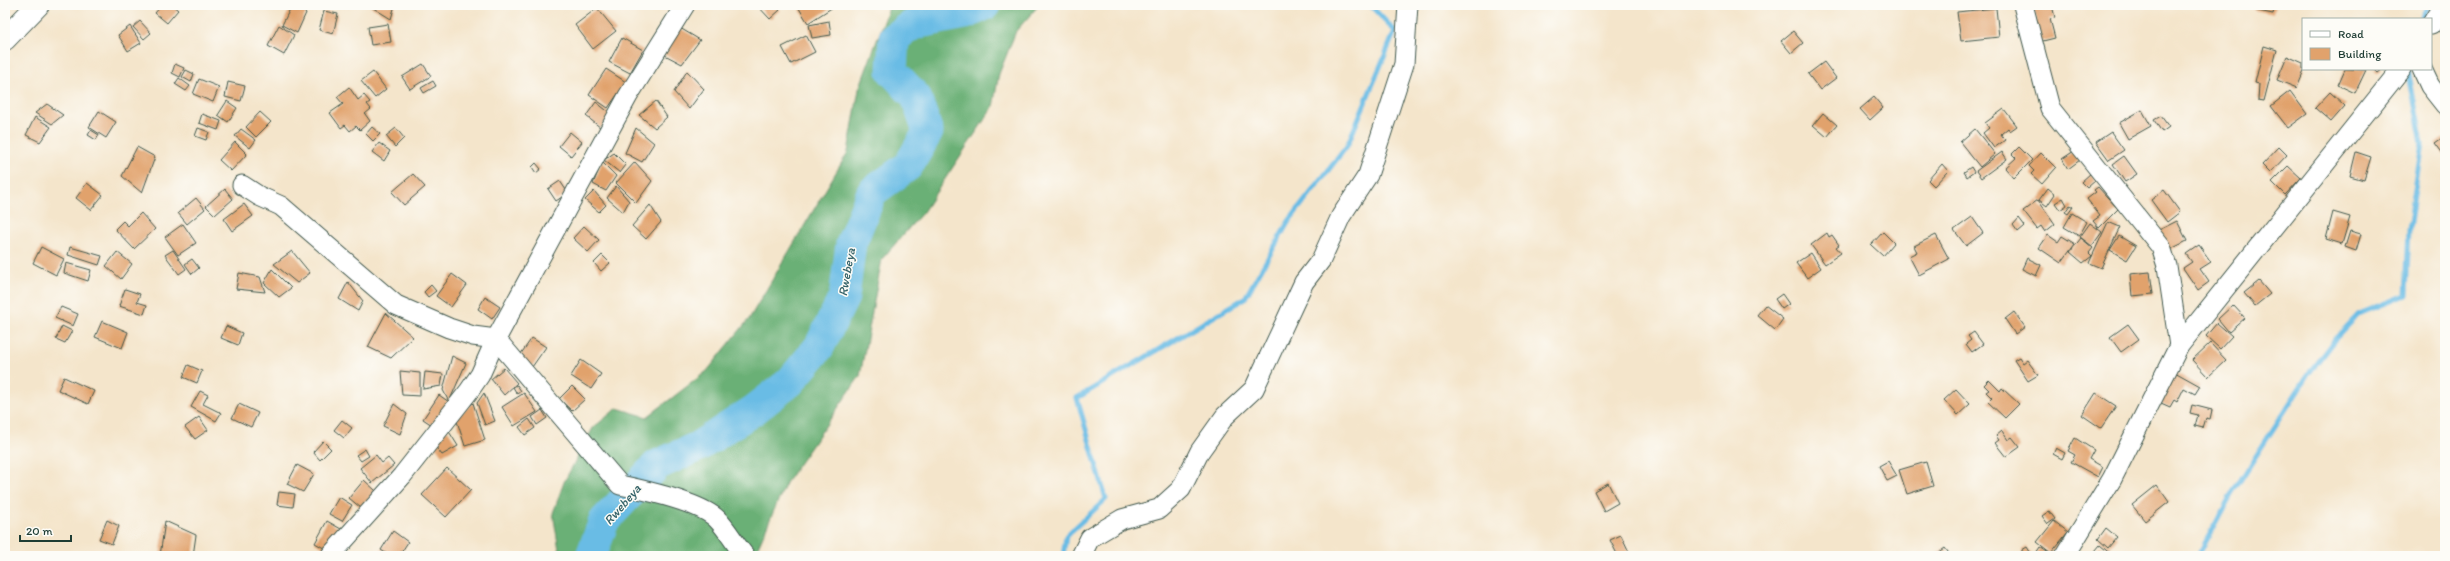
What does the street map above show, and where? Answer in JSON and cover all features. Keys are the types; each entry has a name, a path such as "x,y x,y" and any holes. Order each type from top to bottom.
{"main road":[{"path":"5,39 38,5"}],"street":[{"path":"330,556 402,476 480,375 496,339 628,96 685,5"},
{"path":"1081,556 1090,538 1122,519 1159,509 1181,489 1204,445 1226,416 1254,389 1304,282 1321,260 1341,216 1368,174 1404,64 1408,5"},
{"path":"2023,5 2050,108 2161,248 2167,266 2179,346"},
{"path":"2432,23 2443,5"},
{"path":"2065,556 2112,479 2179,346 2400,70"},
{"path":"2422,70 2430,86 2445,105"},
{"path":"242,185 259,196 281,206 396,305 449,328 473,336 496,339 620,485 647,491 706,512 716,518 745,556"}],"green space":[{"path":"890,5 1039,5 1016,31 999,74 993,107 923,212 882,259 860,376 786,483 754,556 560,556 553,513 564,482 593,428 617,408 647,417 707,371 749,319 848,152 859,89"}],"building":[{"path":"162,5 172,5 178,10 167,23 155,13"},
{"path":"292,5 306,13 297,33 282,25"},
{"path":"395,5 391,19 370,6"},
{"path":"662,5 675,5 672,11"},
{"path":"757,5 775,5 780,10 770,19"},
{"path":"797,5 831,5 833,7 808,23"},
{"path":"2033,5 2052,5 2055,18 2050,19 2055,38 2039,42 2033,21 2037,21"},
{"path":"2254,5 2275,5 2273,14 2253,10"},
{"path":"597,8 616,31 593,49 575,25"},
{"path":"1996,8 1999,37 1961,41 1957,12"},
{"path":"324,11 338,14 333,34 319,30"},
{"path":"140,21 151,33 144,39 133,27"},
{"path":"829,21 831,35 812,38 809,25"},
{"path":"388,24 391,42 371,45 368,27"},
{"path":"279,25 294,35 284,55 268,46"},
{"path":"130,26 141,43 128,51 118,35"},
{"path":"680,28 700,40 682,64 663,54"},
{"path":"1793,31 1803,43 1791,53 1781,41"},
{"path":"806,35 815,52 791,64 782,47"},
{"path":"622,38 643,50 630,73 609,62"},
{"path":"2264,46 2277,50 2264,101 2258,100 2259,84 2255,83"},
{"path":"2287,56 2302,63 2302,70 2305,70 2297,88 2277,80"},
{"path":"1824,62 1836,78 1820,90 1808,74"},
{"path":"175,64 184,68 180,77 172,73"},
{"path":"423,64 431,76 410,89 402,77"},
{"path":"606,69 626,82 608,108 589,95"},
{"path":"186,70 194,74 191,82 182,77"},
{"path":"2345,70 2366,70 2355,93 2338,85"},
{"path":"2374,70 2381,70 2377,73"},
{"path":"687,71 704,89 689,109 674,92"},
{"path":"373,72 386,89 375,98 361,81"},
{"path":"179,78 190,86 186,91 175,84"},
{"path":"199,79 219,87 213,102 193,94"},
{"path":"433,81 436,86 424,93 421,88"},
{"path":"228,82 245,86 241,101 225,97"},
{"path":"349,87 358,100 364,95 370,102 367,104 371,109 365,114 370,121 360,130 356,126 350,131 345,125 341,128 330,113 343,104 337,97"},
{"path":"2290,91 2307,114 2288,128 2271,106"},
{"path":"2330,92 2345,106 2331,122 2315,108"},
{"path":"1874,97 1883,108 1870,120 1860,109"},
{"path":"227,101 237,108 228,122 218,115"},
{"path":"656,101 667,117 655,128 639,115"},
{"path":"596,102 611,114 601,128 586,116"},
{"path":"47,104 63,115 52,124 35,113"},
{"path":"2004,109 2017,126 2010,131 2008,128 2001,134 2005,140 1994,148 1983,133 1989,128 1985,123"},
{"path":"2142,110 2151,126 2128,139 2119,123"},
{"path":"99,111 116,122 106,138 89,127"},
{"path":"260,112 271,122 256,137 246,127"},
{"path":"1823,113 1837,125 1827,137 1813,125"},
{"path":"202,114 221,121 218,130 199,123"},
{"path":"2161,116 2169,127 2162,132 2154,120"},
{"path":"35,117 51,127 40,142 26,135"},
{"path":"372,127 380,134 373,141 366,134"},
{"path":"198,128 209,132 206,140 195,136"},
{"path":"396,128 404,138 395,147 386,136"},
{"path":"636,128 654,143 642,162 625,153"},
{"path":"241,129 256,140 250,148 235,136"},
{"path":"1975,129 1995,154 1980,167 1960,142"},
{"path":"91,130 99,135 96,140 88,135"},
{"path":"570,132 582,142 571,156 559,146"},
{"path":"2111,132 2124,150 2109,160 2096,142"},
{"path":"2445,136 2445,154 2444,155 2435,143"},
{"path":"235,142 247,154 231,171 219,160"},
{"path":"379,143 390,151 384,161 372,152"},
{"path":"137,147 155,157 142,193 122,176"},
{"path":"2019,147 2032,160 2014,178 2005,168 2016,158 2012,154"},
{"path":"2279,147 2287,155 2270,173 2262,165"},
{"path":"2074,151 2080,160 2068,169 2062,159"},
{"path":"2002,152 2007,159 1981,178 1976,171"},
{"path":"2356,152 2371,157 2364,180 2350,176"},
{"path":"614,153 626,165 620,173 604,160"},
{"path":"2041,153 2056,168 2042,184 2031,174 2034,171 2029,166"},
{"path":"2124,156 2137,174 2125,182 2113,164"},
{"path":"602,162 616,176 606,191 593,184"},
{"path":"635,162 652,181 636,203 616,183"},
{"path":"536,163 541,169 536,173 532,167"},
{"path":"1942,164 1948,171 1934,186 1928,180"},
{"path":"2288,166 2301,178 2285,195 2272,182"},
{"path":"1971,167 1974,172 1967,177 1964,172"},
{"path":"2091,173 2096,180 2087,188 2081,182"},
{"path":"413,174 425,187 404,205 392,192"},
{"path":"560,181 568,193 556,201 548,189"},
{"path":"87,183 103,195 91,210 76,198"},
{"path":"616,186 629,201 623,212 607,198"},
{"path":"2098,187 2118,209 2099,228 2093,221 2100,216 2087,199 2096,192 2094,190"},
{"path":"2048,188 2055,194 2047,206 2039,200"},
{"path":"225,189 233,199 215,215 206,206"},
{"path":"2164,190 2180,212 2167,222 2151,200"},
{"path":"594,191 606,205 599,212 585,200"},
{"path":"196,198 205,209 187,224 178,213"},
{"path":"2063,198 2067,205 2060,210 2055,203"},
{"path":"2038,200 2055,224 2045,232 2041,226 2037,229 2023,211"},
{"path":"244,204 253,216 232,231 224,219"},
{"path":"650,205 661,222 646,239 632,226"},
{"path":"2070,205 2073,207 2068,214 2065,212"},
{"path":"2333,212 2350,217 2342,244 2326,239"},
{"path":"141,213 155,229 134,249 115,229 123,221 128,226"},
{"path":"2072,213 2087,222 2079,236 2064,227"},
{"path":"1972,217 1983,233 1966,246 1954,230"},
{"path":"2019,218 2025,226 2018,232 2013,225"},
{"path":"2177,221 2187,241 2169,250 2159,230"},
{"path":"2108,222 2120,227 2101,268 2089,263"},
{"path":"2090,223 2102,232 2092,246 2080,237"},
{"path":"183,224 196,243 178,255 165,237"},
{"path":"584,226 599,240 588,252 573,238"},
{"path":"2350,231 2361,234 2356,251 2345,247"},
{"path":"1883,232 1894,243 1883,256 1871,245"},
{"path":"1827,233 1829,237 1832,235 1839,245 1836,247 1841,253 1825,264 1811,245"},
{"path":"1936,235 1949,259 1919,275 1909,256 1917,252 1914,246"},
{"path":"2048,235 2058,242 2062,236 2075,244 2061,263 2039,248"},
{"path":"2119,236 2136,246 2127,260 2110,250"},
{"path":"2081,238 2093,248 2089,253 2092,256 2083,263 2070,252"},
{"path":"2199,245 2211,262 2200,269 2209,282 2198,290 2183,268 2192,262 2186,254"},
{"path":"41,247 64,259 56,275 33,263"},
{"path":"70,247 102,256 99,265 68,255"},
{"path":"173,250 186,269 179,274 165,255"},
{"path":"292,251 310,273 297,283 274,264"},
{"path":"117,252 132,264 121,279 106,266"},
{"path":"1811,253 1821,268 1807,278 1796,263"},
{"path":"602,255 610,263 601,271 594,263"},
{"path":"2027,258 2041,265 2036,276 2022,269"},
{"path":"192,259 199,268 192,274 185,264"},
{"path":"66,263 91,270 88,281 64,273"},
{"path":"272,269 291,288 279,297 264,283"},
{"path":"2150,272 2153,294 2132,296 2130,274"},
{"path":"239,273 260,277 265,292 236,289"},
{"path":"452,274 467,285 451,307 436,296"},
{"path":"2259,281 2270,294 2255,306 2244,293"},
{"path":"348,282 363,301 358,311 339,299"},
{"path":"431,285 436,291 428,297 424,292"},
{"path":"125,289 140,294 137,302 147,305 144,314 119,306"},
{"path":"1782,294 1789,304 1782,309 1775,299"},
{"path":"485,297 500,307 492,319 478,309"},
{"path":"1765,305 1783,319 1775,330 1757,315"},
{"path":"2233,305 2245,318 2229,332 2218,319"},
{"path":"61,307 78,314 73,326 55,318"},
{"path":"2014,312 2025,327 2015,334 2005,319"},
{"path":"386,313 413,337 391,358 368,347"},
{"path":"102,321 128,332 122,348 95,337"},
{"path":"2217,323 2232,336 2220,349 2206,336"},
{"path":"2128,324 2139,339 2121,352 2110,337"},
{"path":"62,326 72,331 65,343 56,339"},
{"path":"226,326 242,333 238,345 221,338"},
{"path":"1974,332 1983,344 1972,352 1966,344 1971,340 1968,336"},
{"path":"532,338 546,347 532,367 518,358"},
{"path":"2210,343 2226,360 2208,377 2192,360"},
{"path":"452,356 466,363 449,402 443,390"},
{"path":"2019,357 2023,363 2027,360 2038,375 2028,381 2014,360"},
{"path":"581,360 601,374 591,389 571,376"},
{"path":"188,365 202,371 197,383 183,377"},
{"path":"504,368 517,383 504,395 491,379"},
{"path":"400,371 420,373 420,396 402,395"},
{"path":"2173,371 2200,386 2195,394 2184,388 2177,402 2174,400 2170,407 2161,403"},
{"path":"425,372 443,374 441,386 423,389"},
{"path":"64,377 94,391 88,404 58,390"},
{"path":"1989,380 2000,391 2002,388 2019,404 2005,418 1988,402 1992,398 1986,392 1989,390 1984,385"},
{"path":"517,385 521,391 517,394 513,387"},
{"path":"572,386 585,399 572,411 559,399"},
{"path":"1956,389 1970,404 1958,415 1944,400"},
{"path":"200,391 208,395 203,404 221,413 216,421 191,407"},
{"path":"484,393 495,421 485,425 477,403"},
{"path":"524,393 537,412 514,426 502,407"},
{"path":"2096,393 2116,406 2101,428 2082,415"},
{"path":"439,395 449,402 432,425 423,419"},
{"path":"473,403 485,440 465,446 456,418"},
{"path":"239,404 258,413 251,427 232,418"},
{"path":"394,404 407,414 400,434 383,426"},
{"path":"2192,405 2212,410 2210,419 2206,418 2203,428 2195,426 2198,415 2190,413"},
{"path":"542,410 547,418 537,425 532,417"},
{"path":"199,417 208,430 195,439 185,427"},
{"path":"529,419 535,428 525,435 519,427"},
{"path":"342,420 352,428 344,438 334,430"},
{"path":"448,430 458,446 442,455 431,441"},
{"path":"2002,431 2008,440 2012,437 2020,447 2006,457 1995,443 1999,440 1996,436"},
{"path":"2075,438 2094,450 2089,459 2103,467 2098,477 2071,462 2075,455 2068,451"},
{"path":"323,441 331,449 320,460 313,452"},
{"path":"2056,448 2065,453 2062,459 2053,454"},
{"path":"365,449 369,456 361,461 356,455"},
{"path":"376,455 382,463 388,458 394,465 372,483 360,468"},
{"path":"1888,461 1897,476 1887,481 1879,466"},
{"path":"1926,462 1933,486 1907,494 1899,470"},
{"path":"297,465 314,474 303,492 287,484"},
{"path":"447,468 471,490 446,517 422,495"},
{"path":"364,480 376,491 361,508 349,498"},
{"path":"1608,483 1618,503 1604,511 1594,491"},
{"path":"2157,485 2169,502 2145,521 2132,505"},
{"path":"279,492 295,494 293,507 277,505"},
{"path":"339,497 352,505 342,521 329,514"},
{"path":"2049,511 2055,519 2048,524 2042,516"},
{"path":"107,520 119,526 112,544 99,539"},
{"path":"165,521 196,535 193,556 160,556"},
{"path":"327,521 341,529 329,551 315,543"},
{"path":"2054,521 2068,532 2051,553 2037,542"},
{"path":"2106,528 2117,537 2108,548 2098,539"},
{"path":"393,531 408,542 399,556 390,556 381,550"},
{"path":"1621,535 1630,554 1618,556 1610,540"},
{"path":"2100,545 2113,556 2091,556"},
{"path":"2027,547 2032,555 2031,556 2025,556 2022,553 2022,550"},
{"path":"2040,547 2053,556 2034,556"},
{"path":"1945,548 1951,556 1934,556"},
{"path":"310,551 314,556 303,556"}],"waterway":[{"name":"Rwebeya","path":"591,556 604,521 657,465 699,446 754,410 790,382 819,347 844,297 851,244 872,192 908,166 928,132 916,97 892,71 894,38 914,24 965,14 985,5"},
{"path":"1063,556 1066,536 1106,499 1077,398 1245,298 1289,221 1347,146 1395,31 1370,5"},
{"path":"2422,18 2429,5"},
{"path":"2198,556 2231,495 2309,373 2335,339 2359,314 2406,295 2409,229 2422,143 2408,70"}]}
